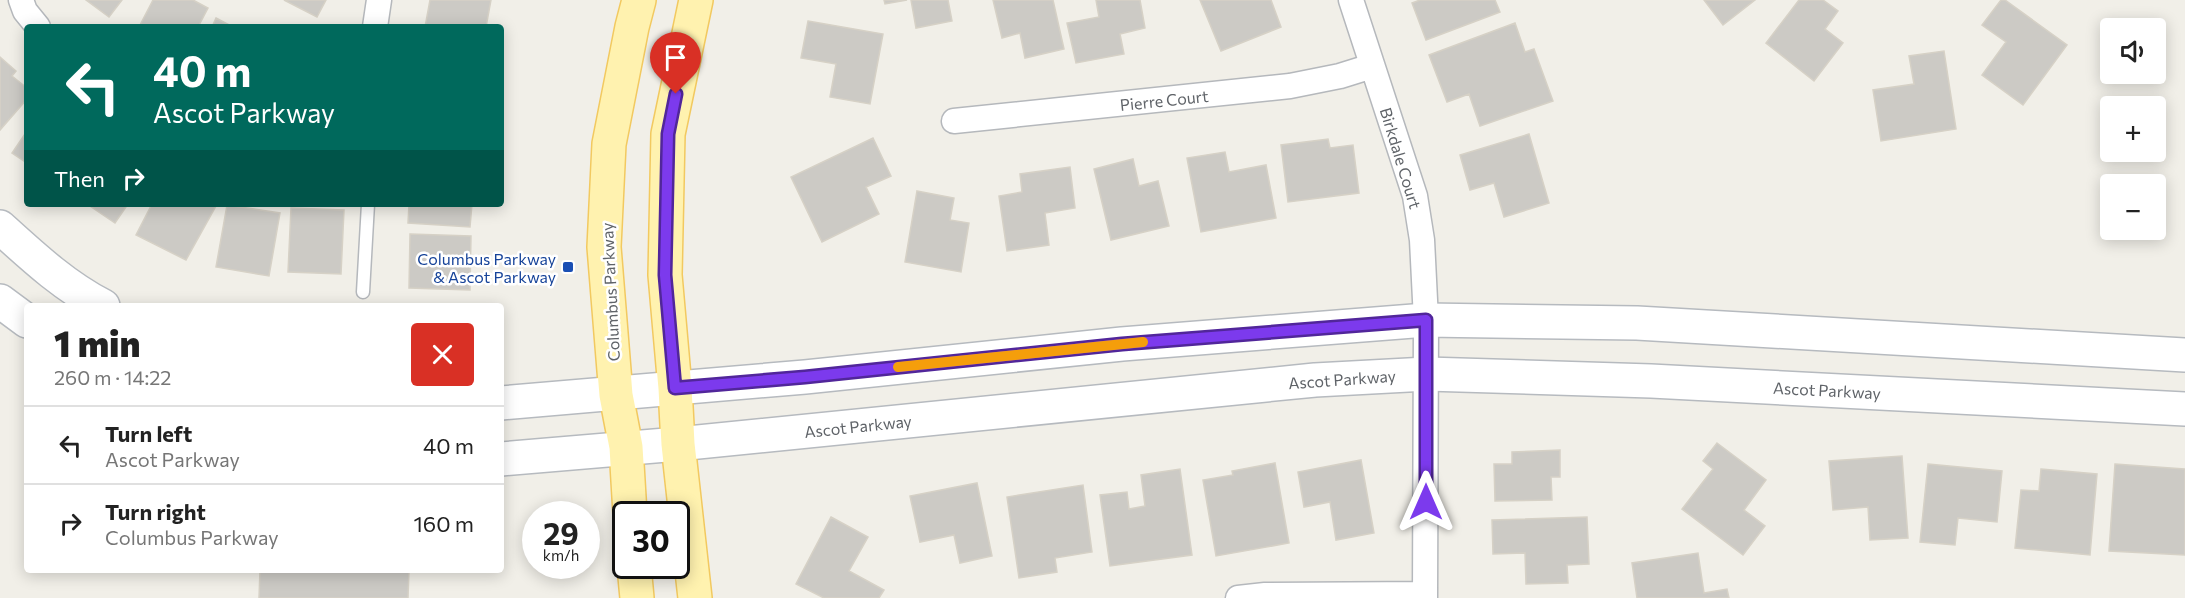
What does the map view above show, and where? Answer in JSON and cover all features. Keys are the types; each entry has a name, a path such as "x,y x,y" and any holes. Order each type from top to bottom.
{"main road":[{"name":"Columbus Parkway","path":"629,501 626,447 615,395 604,247 609,144 639,0"},
{"path":"695,598 678,444 665,275 668,134 696,0"},
{"path":"0,227 82,295 97,303"},
{"path":"0,301 24,319"},
{"path":"504,403 805,377 1122,344 1426,320 1637,323 2185,355"},
{"name":"Ascot Parkway","path":"504,459 678,444 1304,381 1427,374 1651,381 2185,409"},
{"path":"635,579 637,598"}],"street":[{"path":"21,0 36,24"},
{"path":"375,24 379,0"},
{"name":"Birkdale Court","path":"1351,0 1415,196 1422,240 1427,374 1425,596"},
{"name":"Pierre Court","path":"954,121 1290,86 1340,76 1372,66"},
{"path":"1238,598 1265,595 1425,596"}],"lane":[{"path":"363,292 368,207"}],"building":[{"path":"86,0 122,0 109,17"},
{"path":"153,0 193,0 208,8 200,24 141,24"},
{"path":"284,0 326,0 317,17"},
{"path":"430,0 491,0 487,24 426,24"},
{"path":"884,0 907,0 885,4"},
{"path":"911,0 948,0 952,21 916,28"},
{"path":"993,0 1053,0 1064,49 1025,58 1020,33 1002,38"},
{"path":"1096,0 1140,0 1145,28 1120,34 1124,54 1076,63 1067,23 1099,17"},
{"path":"1200,0 1271,0 1281,27 1221,51"},
{"path":"1420,0 1495,0 1500,12 1426,40 1412,3"},
{"path":"1704,0 1755,0 1723,25"},
{"path":"1799,0 1823,0 1838,11 1825,29 1843,43 1814,81 1766,43"},
{"path":"2001,0 2005,0 2067,45 2023,105 1982,75 2006,42 1982,25"},
{"path":"216,18 227,24 213,24"},
{"path":"808,21 883,34 870,104 830,97 836,64 801,58"},
{"path":"1515,23 1525,52 1534,49 1553,101 1480,126 1469,94 1447,102 1429,55"},
{"path":"1944,51 1956,129 1881,141 1873,90 1914,84 1909,56"},
{"path":"0,57 16,71 12,76 24,86 24,102 0,130"},
{"path":"1529,134 1549,203 1504,217 1494,183 1470,190 1460,155"},
{"path":"24,135 24,161 12,153"},
{"path":"873,138 891,176 866,187 879,214 822,242 791,177"},
{"path":"1328,139 1330,148 1353,145 1359,193 1288,202 1281,145"},
{"path":"1225,152 1229,172 1266,165 1276,218 1201,232 1187,158"},
{"path":"1133,159 1139,186 1158,181 1169,226 1111,240 1094,169"},
{"path":"1070,167 1075,208 1045,213 1049,245 1007,251 999,196 1022,192 1020,174"},
{"path":"917,191 954,198 950,220 969,223 961,272 905,262"},
{"path":"91,207 126,207 115,223"},
{"path":"150,207 215,207 186,260 136,235"},
{"path":"227,207 280,213 269,276 216,267"},
{"path":"409,207 472,207 470,227 408,223"},
{"path":"291,208 344,210 341,274 288,272"},
{"path":"410,234 471,236 470,290 409,288"},
{"path":"1717,443 1766,480 1744,510 1765,526 1743,555 1682,509 1713,469 1703,461"},
{"path":"1560,450 1560,477 1551,477 1552,500 1495,501 1494,464 1512,464 1512,452"},
{"path":"1902,456 1908,538 1870,540 1868,507 1833,510 1829,461"},
{"path":"1361,460 1374,533 1336,540 1330,502 1304,507 1298,472"},
{"path":"1275,463 1289,543 1216,556 1203,480 1233,475 1232,471"},
{"path":"1928,464 2002,471 1997,522 1958,518 1955,545 1920,542"},
{"path":"2115,464 2185,469 2185,555 2109,551"},
{"path":"1180,469 1192,555 1110,566 1100,495 1127,492 1129,509 1145,506 1141,475"},
{"path":"2041,469 2097,474 2090,555 2015,548 2021,490 2039,491"},
{"path":"977,483 992,556 960,563 954,535 920,542 910,496"},
{"path":"1083,485 1092,552 1055,558 1057,572 1019,578 1007,497"},
{"path":"831,517 868,537 849,571 884,590 879,598 824,598 796,584"},
{"path":"1587,517 1589,564 1567,565 1568,583 1526,584 1525,553 1493,554 1492,520"},
{"path":"1698,553 1704,593 1727,589 1729,598 1637,598 1632,563"},
{"path":"260,573 409,573 408,598 259,598"}],"slow traffic":[{"path":"898,367 1143,342"}],"place":[{"name":"Columbus Parkway & Ascot Parkway","path":"568,267"}],"route":[{"path":"676,94 668,134 665,275 675,388 1122,344 1426,320 1426,502"}]}
